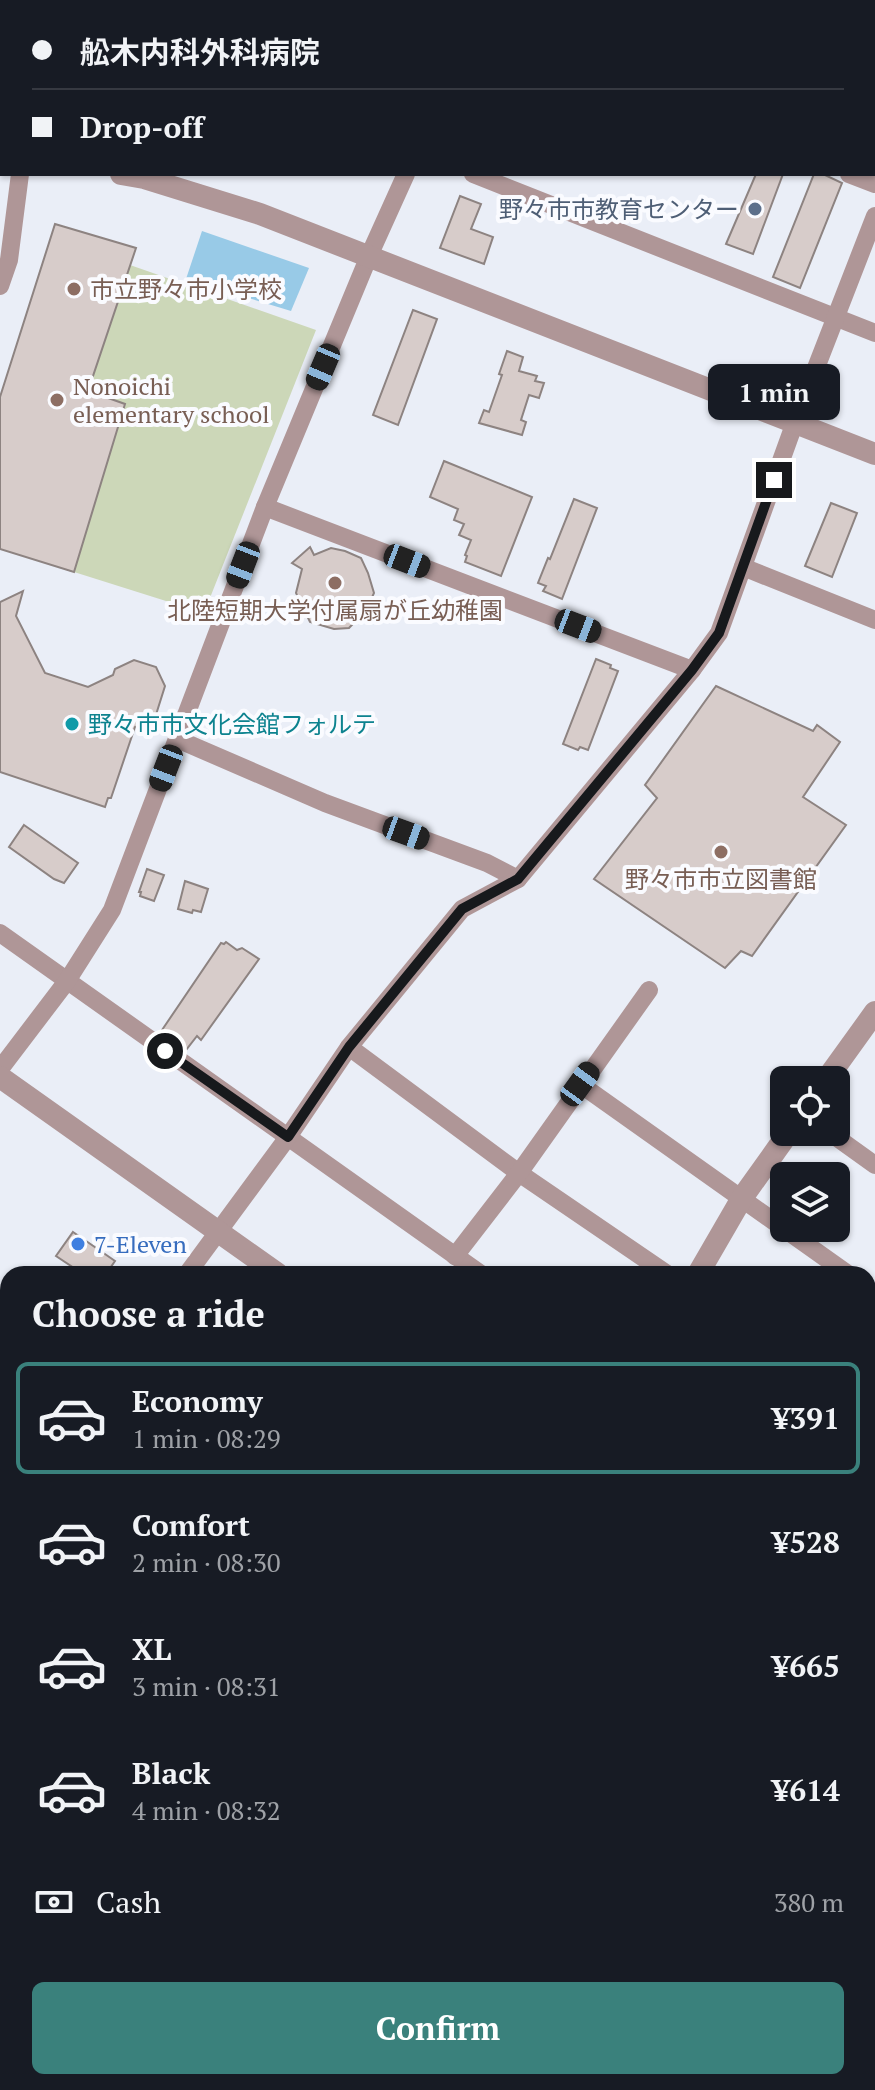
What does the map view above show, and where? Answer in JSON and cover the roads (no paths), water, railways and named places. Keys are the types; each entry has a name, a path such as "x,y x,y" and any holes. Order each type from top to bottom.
{"street":[{"path":"0,286 9,260 20,176"},
{"path":"132,176 260,214 875,454"},
{"path":"0,1069 67,981 112,910 265,507 405,176"},
{"path":"478,176 875,333"},
{"path":"854,176 875,184"},
{"path":"193,1266 288,1137 349,1047 462,909 518,879 692,670 719,633 795,422 875,216"},
{"path":"265,507 692,670"},
{"path":"743,567 875,620"},
{"path":"177,739 325,803 487,863 518,879"},
{"path":"0,933 288,1137 456,1263 649,990"},
{"path":"836,1066 875,1012"},
{"path":"349,1047 519,1173 655,1266"},
{"path":"0,1077 267,1266"},
{"path":"580,1084 837,1266"},
{"path":"703,1266 742,1198 779,1146"},
{"path":"849,1146 875,1165"}],"water":[{"path":"202,231 309,268 291,311 186,279"}],"place":[{"name":"野々市市教育センター","path":"755,209"},
{"name":"市立野々市小学校","path":"74,289"},
{"name":"Nonoichi elementary school","path":"57,400"},
{"name":"北陸短期大学付属扇が丘幼稚園","path":"335,583"},
{"name":"野々市市文化会館フォルテ","path":"72,724"},
{"name":"野々市市立図書館","path":"721,852"},
{"name":"7-Eleven","path":"78,1244"}]}
